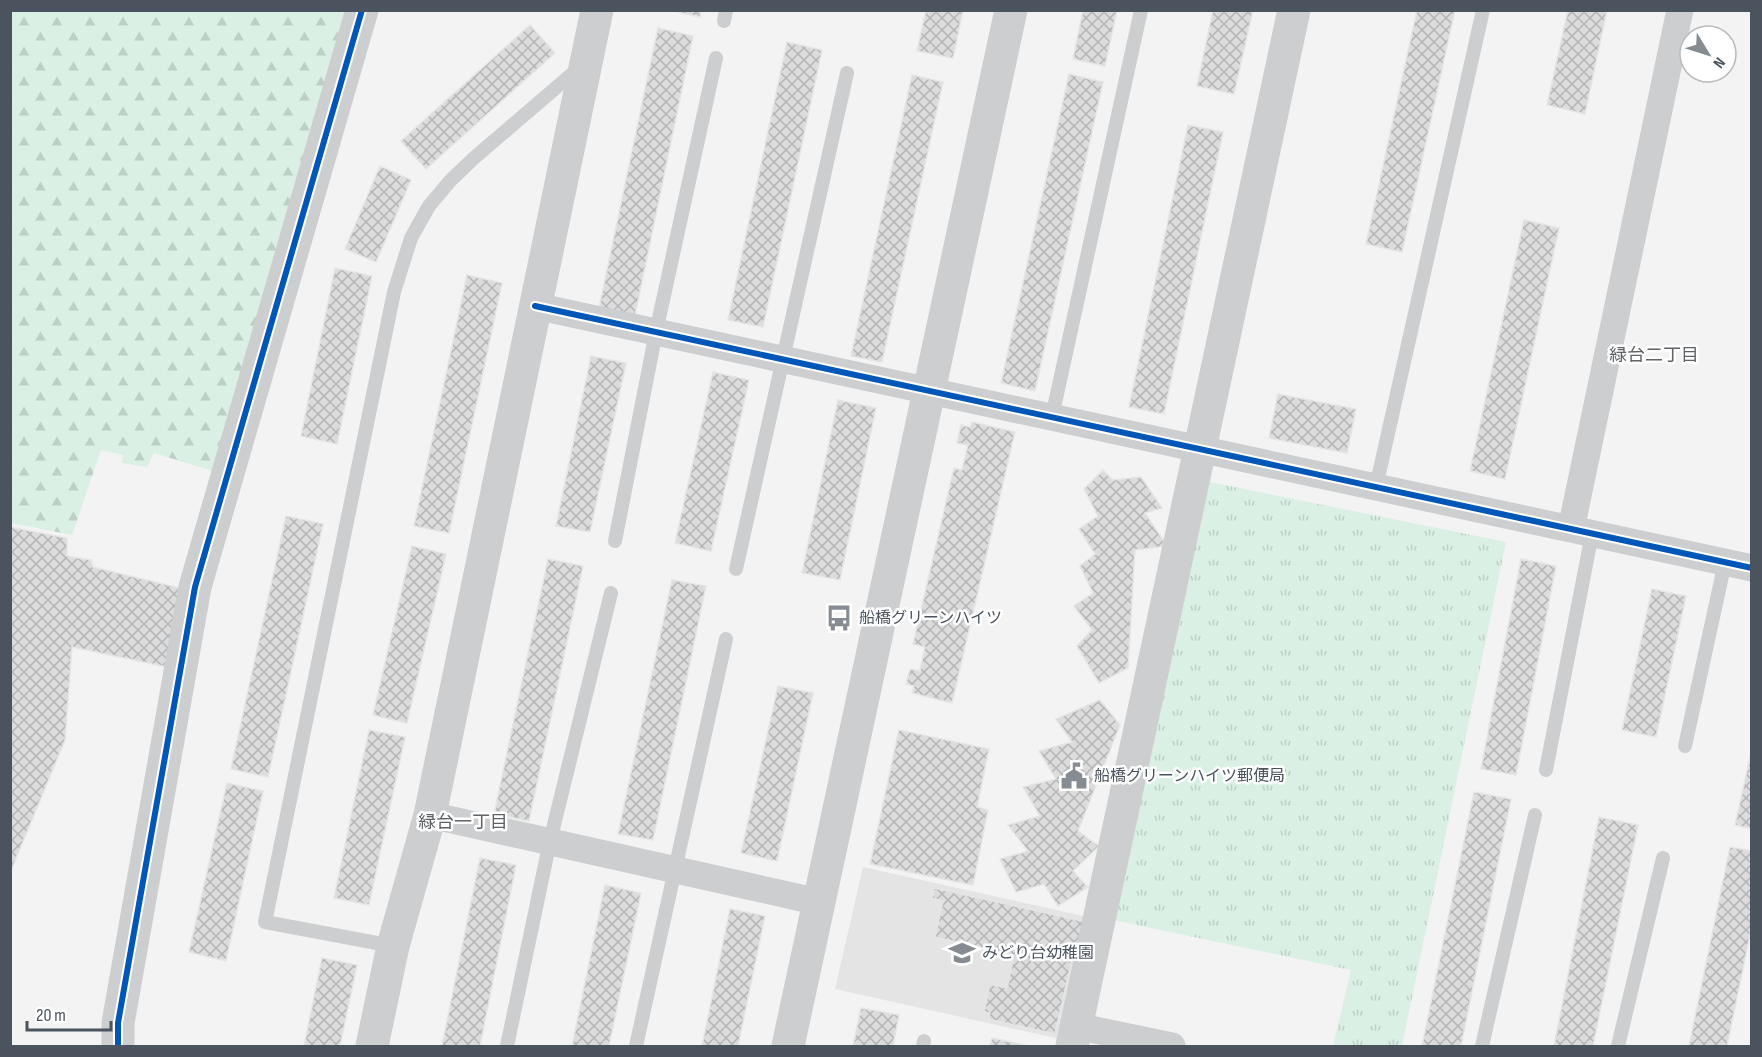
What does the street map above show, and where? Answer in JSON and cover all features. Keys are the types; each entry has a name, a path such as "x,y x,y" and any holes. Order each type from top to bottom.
{"street":[{"path":"118,1047 118,1023 195,587 362,10"},
{"path":"372,1047 393,946 430,815 597,10"},
{"path":"788,1047 1011,10"},
{"path":"1172,1047 1074,1036 1294,10"},
{"path":"1582,531 1680,10"},
{"path":"535,306 1752,568"},
{"path":"430,815 819,902"}],"lane":[{"path":"1052,417 1141,10"},
{"path":"1376,487 1483,10"},
{"path":"615,541 656,332 716,58"},
{"path":"393,946 265,922 393,292 411,238 429,206 474,158 585,63"},
{"path":"736,569 847,73"},
{"path":"1546,770 1582,531"},
{"path":"1685,746 1725,562"},
{"path":"507,1047 550,842 611,593"},
{"path":"636,1047 726,639"},
{"path":"1482,1047 1535,815"},
{"path":"1618,1047 1663,858"}],"shaded area":[{"name":"みどり台幼稚園","path":"863,867 1088,917 1060,1039 835,989"}],"green space":[{"path":"10,11 349,11 216,472 154,453 147,467 122,463 123,455 101,450 72,535 11,523"},
{"path":"1205,481 1506,542 1402,1046 1333,1046 1351,970 1113,920"}],"building":[{"path":"669,10 701,10 700,17"},
{"path":"926,10 963,10 953,58 917,51"},
{"path":"1083,10 1117,10 1105,66 1073,59"},
{"path":"1213,10 1253,10 1234,94 1197,86"},
{"path":"1417,10 1455,10 1402,252 1366,244"},
{"path":"1568,10 1607,10 1585,114 1547,105"},
{"path":"530,25 555,53 426,169 401,141"},
{"path":"658,28 693,36 635,315 599,308"},
{"path":"787,42 822,50 763,327 728,320"},
{"path":"1069,74 1103,82 1035,391 1001,383"},
{"path":"912,75 943,82 882,362 851,356"},
{"path":"1188,125 1223,132 1164,414 1129,407"},
{"path":"380,166 411,180 376,262 345,249"},
{"path":"1524,220 1559,228 1505,479 1470,471"},
{"path":"335,268 372,276 337,444 301,436"},
{"path":"467,275 502,283 449,533 414,526"},
{"path":"591,356 626,363 590,532 556,526"},
{"path":"713,372 749,380 711,551 675,543"},
{"path":"1278,394 1356,409 1347,453 1269,438"},
{"path":"838,400 876,408 840,580 802,573"},
{"path":"972,422 1015,432 952,703 912,693 914,686 906,684 910,669 920,671 925,647 913,644 954,468 962,470 968,445 957,443 961,425 970,427"},
{"path":"1103,470 1113,480 1141,477 1162,508 1145,513 1167,546 1135,550 1128,668 1099,683 1077,646 1092,630 1074,606 1093,593 1080,566 1095,554 1079,529 1098,516 1084,489"},
{"path":"286,516 323,524 268,777 231,769"},
{"path":"10,527 67,538 67,556 91,560 93,567 180,588 167,667 72,647 65,740 10,873"},
{"path":"412,546 446,554 407,723 373,715"},
{"path":"548,559 583,566 529,821 494,814"},
{"path":"1521,559 1556,566 1516,775 1481,769"},
{"path":"672,580 706,586 653,840 618,834"},
{"path":"1652,589 1686,596 1656,737 1622,730"},
{"path":"778,686 813,693 777,861 741,853"},
{"path":"1100,700 1120,725 1078,831 1099,846 1073,871 1088,887 1058,906 1044,884 1016,892 1000,859 1028,851 1008,825 1040,816 1023,787 1056,779 1039,751 1072,742 1056,719"},
{"path":"369,730 405,737 369,905 334,898"},
{"path":"899,730 989,749 977,807 988,810 973,885 870,864"},
{"path":"1752,748 1752,829 1735,825"},
{"path":"227,783 263,791 226,961 189,952"},
{"path":"1474,792 1511,799 1461,1046 1422,1046"},
{"path":"1599,817 1638,825 1593,1046 1554,1046"},
{"path":"1730,847 1752,851 1752,925 1727,1046 1689,1046"},
{"path":"480,858 516,865 480,1046 442,1046"},
{"path":"605,885 641,893 609,1046 572,1046"},
{"path":"934,888 1086,922 1078,956 1073,955 1055,1034 988,1019 990,1013 984,1012 990,984 1007,988 1014,955 935,937 943,901 932,898"},
{"path":"730,909 765,916 738,1046 702,1046"},
{"path":"322,958 357,965 340,1046 304,1046"},
{"path":"861,1008 899,1015 893,1046 853,1046"},
{"path":"992,1038 1029,1046 990,1046"}],"cycle path":[{"path":"118,1046 118,1023 195,587 362,10"},
{"path":"535,306 1752,568"}],"place":[{"name":"船橋グリーンハイツ","path":"839,618"},
{"name":"船橋グリーンハイツ郵便局","path":"1074,776"},
{"name":"みどり台幼稚園","path":"962,953"}],"district":[{"name":"緑台二丁目","path":"1654,355"},
{"name":"緑台一丁目","path":"463,822"}]}
